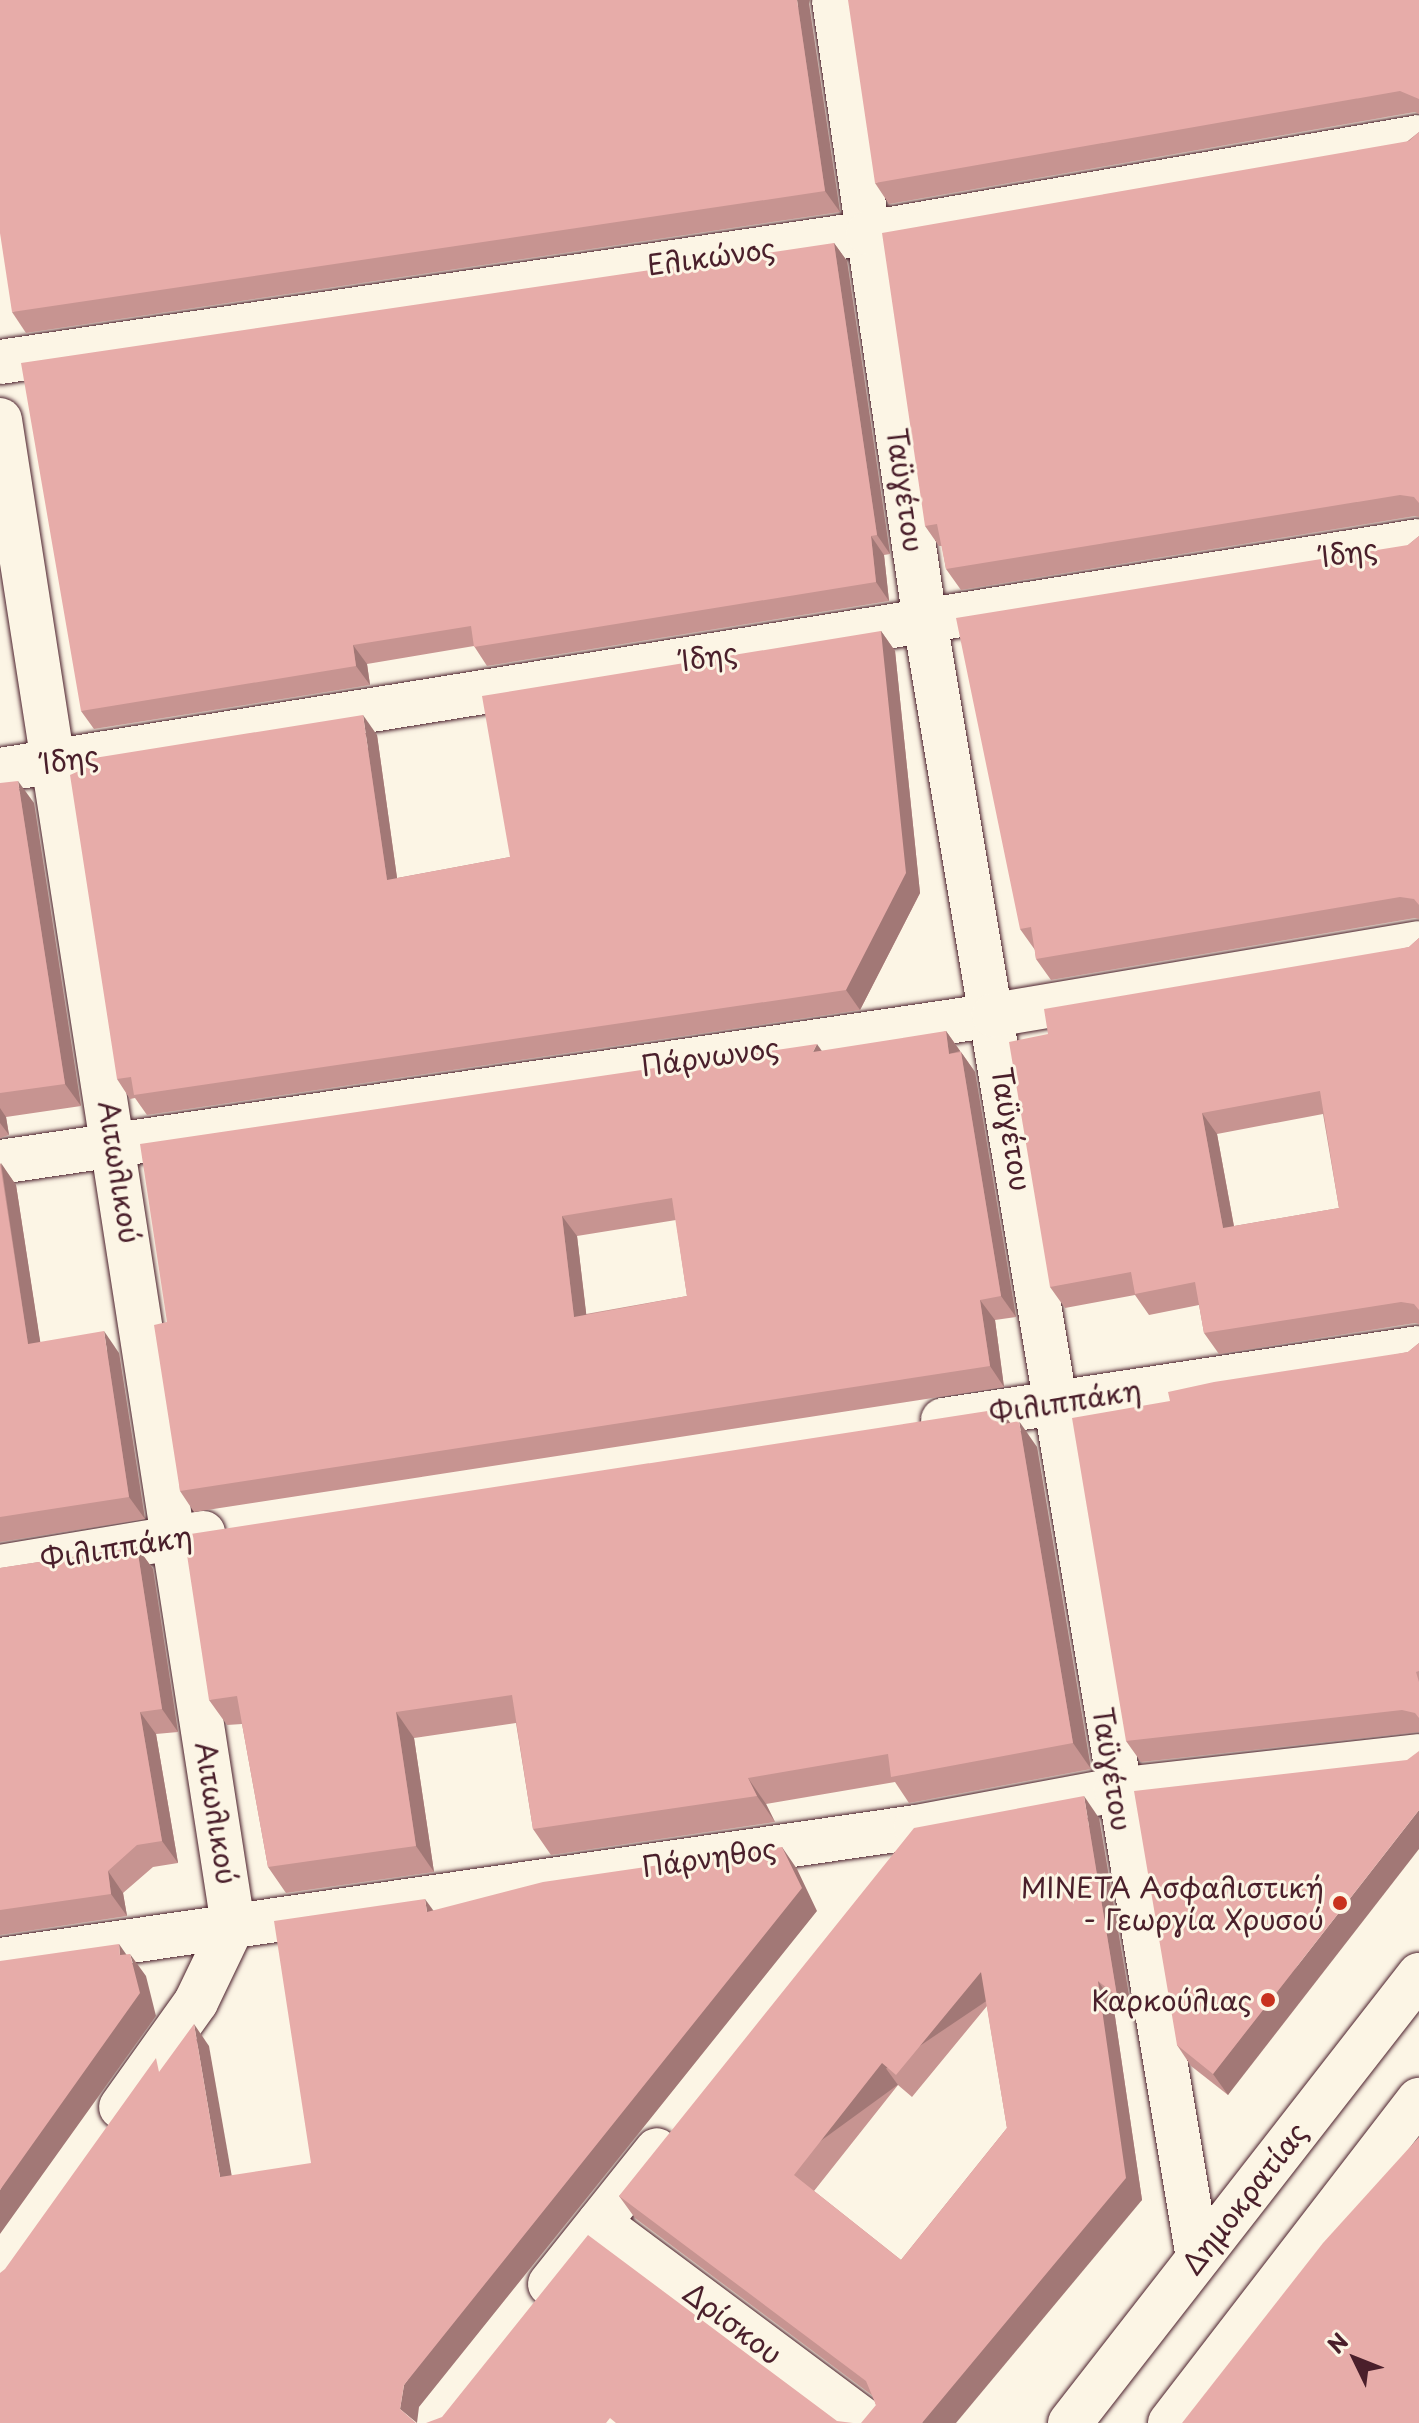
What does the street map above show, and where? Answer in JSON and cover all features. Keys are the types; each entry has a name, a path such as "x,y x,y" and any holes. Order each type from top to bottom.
{"street":[{"name":"Ταϋγέτου","path":"834,0 925,621 994,1015 1116,1790 1198,2257"},
{"name":"Ελικώνος","path":"0,362 868,233 1419,137"},
{"name":"Αιτωλικού","path":"0,420 116,1142 233,1925"},
{"name":"Ίδης","path":"0,770 1419,541"},
{"name":"Πάρνωνος","path":"0,1162 116,1142 994,1015 1419,943"},
{"name":"Φιλιππάκη","path":"898,1427 1419,1348"},
{"name":"Φιλιππάκη","path":"0,1567 238,1528"},
{"name":"Πάρνηθος","path":"0,1960 916,1827 1116,1790 1419,1756"},
{"path":"877,1876 916,1827"},
{"path":"98,2140 196,2002 233,1925"},
{"name":"Δημοκρατίας","path":"1070,2423 1419,1975"},
{"path":"1170,2423 1419,2100"},
{"path":"519,2323 688,2112"},
{"name":"Δρίσκου","path":"599,2223 867,2423"}],"building":[{"path":"0,0 797,0 825,191 12,312 0,233"},
{"path":"848,0 1419,0 1419,99 1400,91 875,183"},
{"path":"1419,132 1419,503 1414,497 1400,495 946,569 937,524 925,526 882,233 1409,141"},
{"path":"834,243 877,535 871,536 876,582 474,647 471,626 353,645 356,666 81,711 21,363"},
{"path":"1419,536 1419,905 1414,899 1400,897 1036,959 1031,927 1020,929 956,618 1408,545"},
{"path":"881,631 906,873 846,990 134,1095 131,1077 117,1079 70,775 90,766 88,759 363,715 387,880 510,857 482,696"},
{"path":"18,781 65,1084 0,1093 0,783"},
{"path":"1419,938 1419,1310 1414,1304 1401,1302 1204,1333 1195,1282 1135,1294 1131,1272 1050,1287 1009,1042 1048,1034 1044,1009 1409,947","holes":["1320,1091 1339,1208 1223,1228 1202,1113"]},
{"path":"946,1031 949,1054 961,1052 1001,1296 980,1300 990,1366 180,1491 154,1325 167,1322 140,1144 817,1044 813,1052","holes":["672,1198 687,1296 574,1317 562,1216"]},
{"path":"0,1163 28,1344 104,1331 129,1497 0,1517"},
{"path":"1419,1343 1419,1671 1416,1672 1419,1718 1415,1713 1402,1710 1126,1741 1072,1418 1170,1401 1168,1392 1214,1382 1408,1352"},
{"path":"1002,1411 1004,1424 1019,1421 1073,1743 891,1777 888,1754 748,1778 757,1796 533,1829 512,1695 396,1712 416,1846 268,1867 237,1696 209,1700 184,1535"},
{"path":"137,1547 162,1709 140,1712 162,1841 137,1845 108,1871 111,1894 0,1910 0,1568"},
{"path":"1419,1751 1419,1810 1213,2074 1177,2045 1134,1791 1407,1760"},
{"path":"1084,1796 1117,1996 1098,1981 1126,2178 922,2423 861,2423 876,2405 866,2381 619,2196 914,1828","holes":["981,1972 1007,2128 901,2260 794,2175 882,2063 896,2075"]},
{"path":"782,1847 802,1888 404,2385 400,2409 416,2423 0,2423 0,2273 156,2058 159,2072 194,2024 220,2177 311,2163 274,1921 425,1899 427,1912 543,1882"},
{"path":"119,1944 120,1955 130,1954 140,1993 0,2190 0,1961"},
{"path":"1419,2137 1419,2423 1182,2423 1323,2243"},
{"path":"588,2235 837,2421 853,2423 616,2423 610,2418 606,2423 426,2423 442,2417"}],"place":[{"name":"ΜΙΝΕΤΑ Ασφαλιστική - Γεωργία Χρυσού","path":"1340,1903"},
{"name":"Καρκούλιας","path":"1268,2000"}]}
